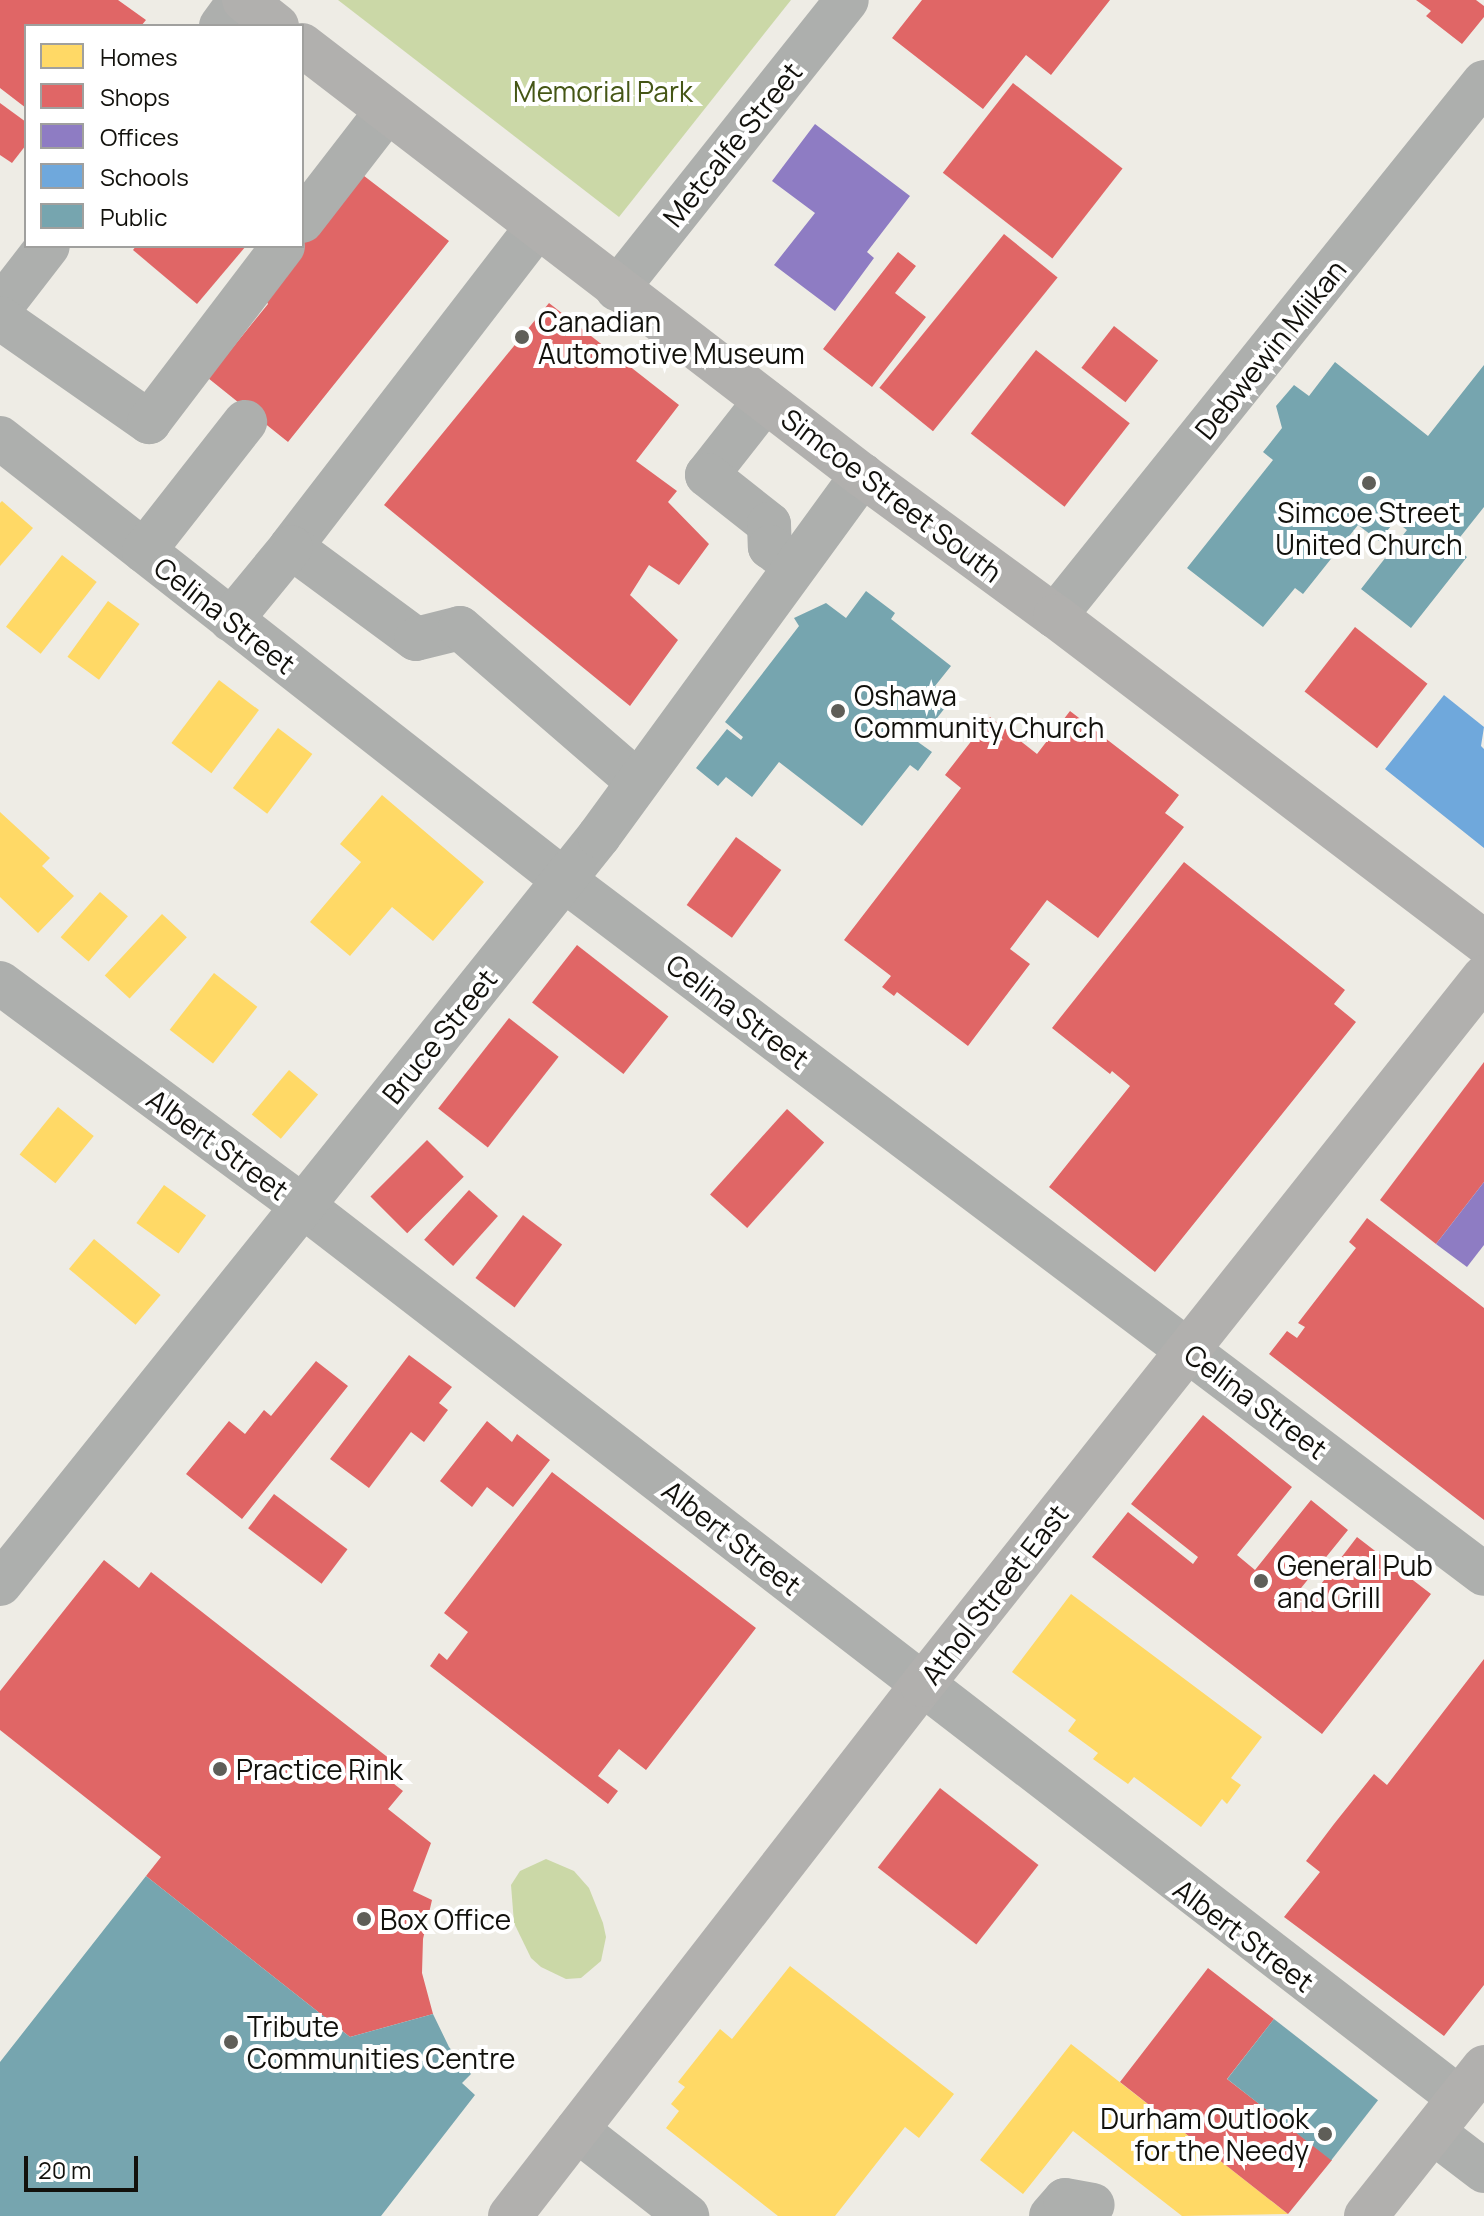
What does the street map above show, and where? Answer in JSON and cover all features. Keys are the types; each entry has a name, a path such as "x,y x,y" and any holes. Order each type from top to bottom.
{"main road":[{"path":"242,0 274,24"},
{"name":"Simcoe Street South","path":"304,47 862,475 1055,616 1484,942"},
{"name":"Athol Street East","path":"510,2216 922,1685 1484,977"},
{"path":"1366,2216 1459,2099"}],"street":[{"path":"223,24 242,0"},
{"name":"Metcalfe Street","path":"617,289 847,0"},
{"name":"Debwewin Miikan","path":"1055,616 1484,82"},
{"path":"304,218 387,111"},
{"path":"231,620 291,547 537,227"},
{"path":"0,308 46,248"},
{"path":"0,318 149,422 281,248"},
{"path":"765,401 707,475 769,524 770,547 795,565"},
{"path":"144,551 245,422"},
{"name":"Celina Street","path":"0,438 564,880 1484,1574"},
{"name":"Bruce Street","path":"0,1584 564,880 862,475"},
{"path":"291,547 416,639 460,628 638,782"},
{"name":"Albert Street","path":"0,983 303,1206 1459,2099 1484,2171"},
{"path":"577,2130 687,2216"},
{"path":"1051,2216 1065,2200 1093,2205"}],"green space":[{"name":"Memorial Park","path":"338,0 791,0 619,217"},
{"path":"546,1859 574,1871 589,1888 603,1923 606,1937 601,1961 581,1978 566,1979 541,1967 531,1958 514,1923 511,1885 520,1871"}],"building: Homes":[{"path":"2,501 33,528 0,566 0,503"},
{"path":"62,555 97,582 41,654 6,627"},
{"path":"108,601 140,624 99,680 67,657"},
{"path":"219,680 259,710 211,773 171,743"},
{"path":"278,728 312,754 267,814 233,788"},
{"path":"382,795 484,882 433,941 392,907 350,956 310,922 361,862 340,844"},
{"path":"0,812 50,858 42,866 74,896 38,933 0,897"},
{"path":"100,892 128,916 89,962 61,937"},
{"path":"162,914 187,937 130,999 105,975"},
{"path":"214,973 257,1007 213,1064 170,1030"},
{"path":"289,1070 318,1094 281,1139 252,1114"},
{"path":"58,1107 94,1136 55,1183 20,1154"},
{"path":"164,1185 206,1216 178,1254 136,1223"},
{"path":"94,1239 161,1295 136,1325 69,1269"},
{"path":"1071,1594 1262,1737 1231,1778 1241,1785 1227,1804 1222,1799 1201,1827 1134,1777 1128,1784 1093,1759 1098,1753 1068,1731 1076,1720 1012,1672"},
{"path":"790,1966 954,2094 919,2138 905,2127 835,2216 778,2216 666,2128 679,2111 671,2104 685,2087 678,2082 720,2029 732,2039"},
{"path":"1071,2044 1288,2214 1182,2216 1073,2131 1023,2194 980,2160"}],"building: Shops":[{"path":"0,0 118,0 146,20 143,24 24,24 24,106 0,88"},
{"path":"922,0 1110,0 1051,75 1026,55 983,109 892,38"},
{"path":"1416,0 1476,0 1484,6 1484,17 1462,44 1426,16 1431,11"},
{"path":"1013,83 1123,169 1052,258 943,173"},
{"path":"0,103 24,121 24,148 12,163 0,155"},
{"path":"355,169 449,241 288,442 208,378 268,304 261,290 294,248 304,248 304,235"},
{"path":"1004,234 1058,277 933,431 879,388"},
{"path":"134,248 244,248 197,304 133,250"},
{"path":"898,252 916,266 895,293 926,317 872,387 823,349"},
{"path":"549,303 679,405 636,461 677,491 668,502 709,544 679,585 649,565 630,595 678,640 630,706 384,505"},
{"path":"1114,326 1158,360 1125,402 1081,368"},
{"path":"1036,350 1130,423 1065,507 971,434"},
{"path":"1355,627 1427,684 1377,748 1305,692"},
{"path":"1070,711 1179,795 1165,813 1184,827 1098,938 1047,900 1010,949 1030,964 968,1046 897,992 894,996 882,987 891,976 844,940 961,788 945,775 990,717 1037,754"},
{"path":"736,837 781,870 732,938 687,905"},
{"path":"1184,862 1345,990 1334,1004 1356,1022 1155,1272 1049,1187 1130,1086 1052,1028"},
{"path":"577,945 668,1016 623,1074 532,1003"},
{"path":"509,1018 559,1057 488,1147 438,1109"},
{"path":"1484,1062 1484,1182 1436,1244 1380,1200"},
{"path":"787,1109 824,1142 747,1228 710,1194"},
{"path":"427,1140 464,1177 407,1233 370,1197"},
{"path":"469,1190 498,1216 453,1266 424,1240"},
{"path":"523,1215 562,1244 515,1308 475,1278"},
{"path":"1367,1218 1484,1308 1484,1520 1269,1354 1287,1331 1297,1338 1305,1327 1298,1323 1356,1248 1349,1242"},
{"path":"409,1355 452,1387 439,1403 448,1410 424,1442 411,1432 369,1488 330,1459"},
{"path":"316,1361 348,1386 242,1519 186,1474 229,1421 245,1434 264,1410 271,1416"},
{"path":"1203,1415 1292,1487 1237,1555 1255,1570 1311,1500 1348,1530 1297,1593 1308,1601 1357,1537 1431,1594 1322,1734 1092,1557 1128,1512 1193,1564 1198,1557 1131,1504"},
{"path":"487,1421 512,1442 517,1434 550,1460 513,1507 487,1487 472,1507 440,1481"},
{"path":"552,1472 756,1628 646,1770 619,1749 598,1776 618,1791 608,1804 430,1666 439,1653 447,1660 468,1632 444,1613"},
{"path":"274,1494 347,1549 322,1584 248,1528"},
{"name":"Practice Rink","path":"104,1560 139,1588 151,1572 395,1763 384,1776 403,1791 388,1809 431,1843 413,1891 432,1900 423,1939 422,1973 433,2014 350,2037 146,1876 161,1857 0,1730 0,1691"},
{"path":"1484,1659 1484,1985 1444,2036 1284,1917 1320,1872 1306,1861 1334,1824 1374,1774 1387,1785"},
{"path":"940,1788 1039,1865 976,1945 878,1868"},
{"path":"1208,1968 1274,2019 1227,2079 1332,2160 1288,2214 1120,2082"}],"building: Offices":[{"path":"815,124 910,196 867,252 874,258 835,311 774,265 815,213 772,181"},
{"path":"1484,1182 1484,1245 1467,1267 1436,1244"}],"building: Schools":[{"path":"1444,695 1484,727 1481,746 1484,749 1484,848 1385,769"}],"building: Public":[{"name":"Simcoe Street United Church","path":"1335,362 1428,436 1484,365 1484,507 1453,546 1467,557 1411,628 1361,589 1407,530 1395,521 1379,541 1358,525 1303,594 1295,588 1263,627 1187,568 1273,460 1263,452 1282,428 1276,406 1294,385 1309,396"},
{"name":"Oshawa Community Church","path":"866,591 895,613 891,619 951,666 935,686 952,699 918,742 932,752 918,771 910,765 862,826 779,762 752,797 726,777 718,786 696,768 727,729 741,740 743,737 725,722 799,626 794,618 826,603 846,618"},
{"name":"Tribute Communities Centre","path":"146,1876 350,2037 433,2014 449,2047 471,2074 462,2083 475,2095 381,2216 0,2216 0,2062"},
{"path":"1274,2019 1378,2100 1331,2160 1227,2079"}],"place":[{"name":"Canadian Automotive Museum","path":"522,337"},
{"name":"Simcoe Street United Church","path":"1369,483"},
{"name":"Oshawa Community Church","path":"838,711"},
{"name":"General Pub and Grill","path":"1261,1581"},
{"name":"Practice Rink","path":"220,1769"},
{"name":"Box Office","path":"364,1919"},
{"name":"Tribute Communities Centre","path":"231,2042"},
{"name":"Durham Outlook for the Needy","path":"1325,2134"}]}
